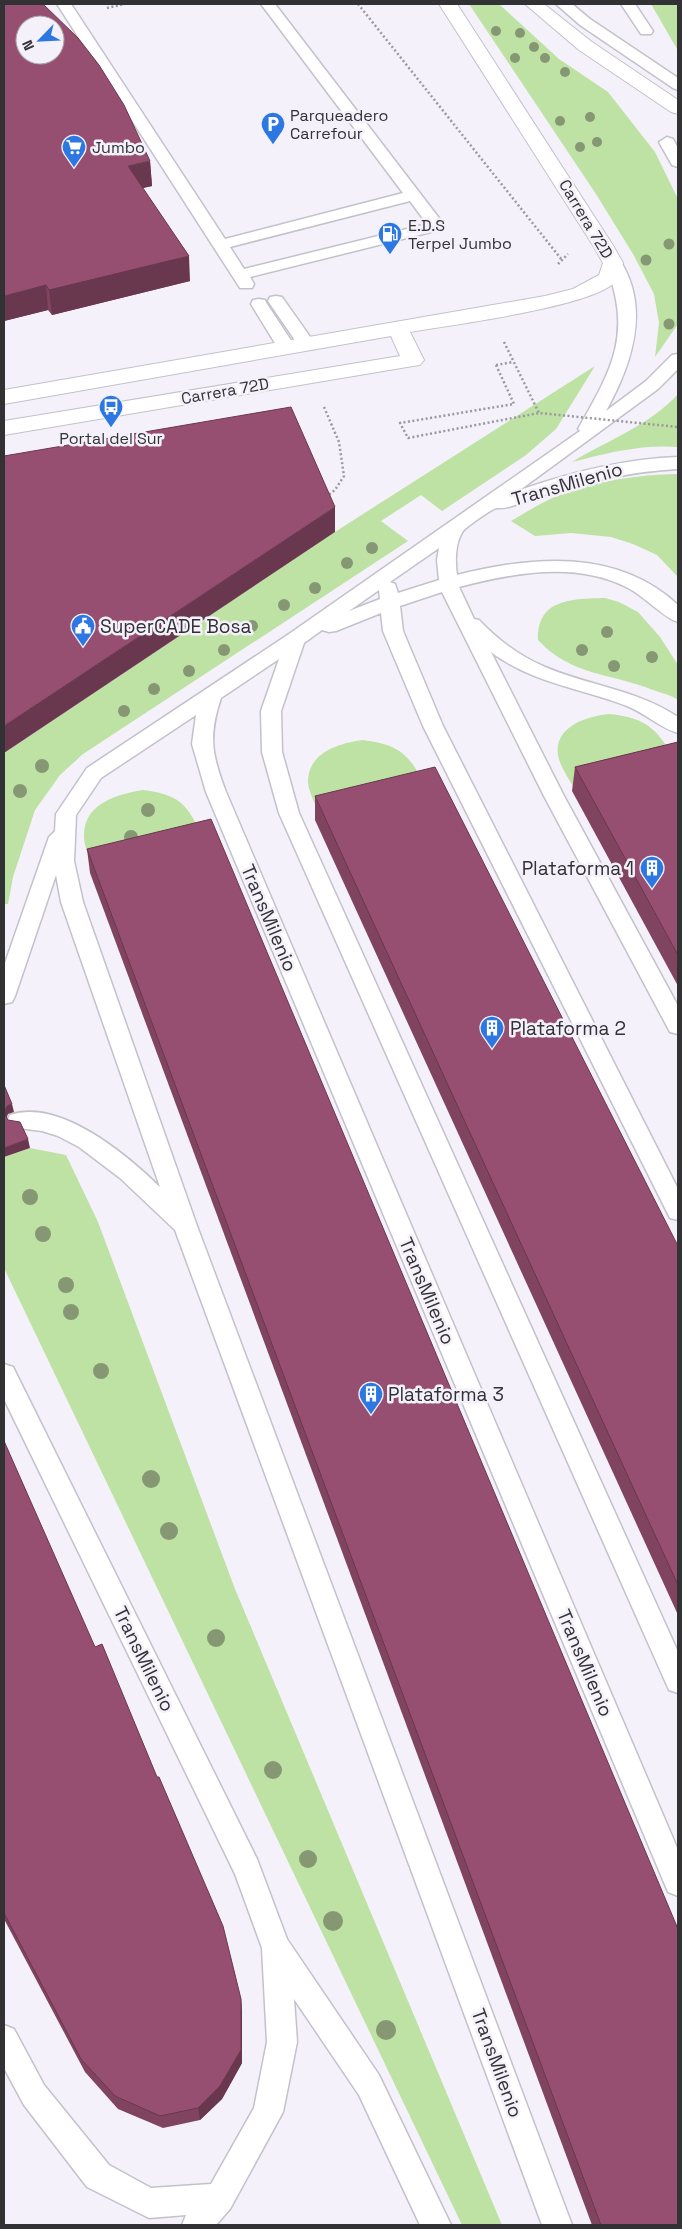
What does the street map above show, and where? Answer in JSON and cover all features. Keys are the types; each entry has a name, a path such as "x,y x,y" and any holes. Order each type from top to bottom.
{"main road":[{"name":"Carrera 72D","path":"4,397 563,299 580,294 608,278 613,263 448,4"},
{"path":"534,4 600,59 678,108"},
{"name":"Carrera 72D","path":"4,428 413,360 398,329"}],"lane":[{"path":"64,4 190,198 227,243 251,278 437,226 268,4"},
{"path":"563,4 585,22 678,85"},
{"path":"628,4 646,31 636,4"},
{"path":"667,142 678,162"},
{"path":"227,243 413,195"},
{"name":"TransMilenio","path":"582,438 610,387 630,326 624,285 613,263"},
{"path":"276,301 297,346"},
{"path":"259,304 297,346"},
{"name":"TransMilenio","path":"4,996 66,814 94,773 296,639 459,522 582,438 652,385 678,359"},
{"name":"TransMilenio","path":"459,522 549,486 600,472 656,463 678,462"},
{"path":"459,522 452,533 445,556 449,585 458,608 554,796 678,1026"},
{"name":"TransMilenio","path":"296,639 389,602 502,572 537,567 593,569 622,578 643,587 678,616"},
{"path":"390,572 389,602 393,631 433,726 678,1211"},
{"path":"458,608 488,641 527,666 573,684 634,701 678,726"},
{"path":"296,639 271,711 272,752 289,812 678,1681"},
{"name":"TransMilenio","path":"212,695 202,724 201,752 216,792 678,1882"},
{"name":"TransMilenio","path":"66,814 64,861 72,902 186,1226 557,2225"},
{"name":"TransMilenio","path":"18,1121 28,1120 66,1130 106,1153 186,1226"},
{"name":"TransMilenio","path":"4,1374 247,1869 276,1948 369,2085 436,2225"},
{"name":"TransMilenio","path":"197,2225 219,2198 268,2112 282,2042 276,1948"},
{"path":"4,2038 34,2095 98,2176 148,2204 219,2198"}],"path":[{"path":"358,4 562,260"},
{"path":"556,266 568,254 569,247"},
{"path":"539,413 513,362 496,365 514,404 400,423 408,438 539,413 678,427"},
{"path":"310,377 339,442 343,458 344,476 335,490 319,501"}],"green space":[{"path":"469,4 499,4 559,59 608,92 655,152 678,199 678,324 655,357 659,323 654,294 633,254 596,194"},
{"path":"651,4 678,4 678,52 677,49"},
{"path":"595,366 556,429 526,455 442,511 421,495 381,521 408,541 83,754 60,775 35,810 13,877 8,904 4,904 4,753 327,537"},
{"path":"678,394 678,447 638,448 572,462 641,424 667,405"},
{"path":"678,474 678,577 657,555 633,544 611,537 571,533 535,536 511,521 554,497 589,486 633,477"},
{"path":"605,598 619,602 638,612 660,637 678,665 678,700 637,684 592,672 564,661 538,640 539,626 550,609 569,601"},
{"path":"609,714 623,716 644,723 659,735 678,765 575,790 559,760 558,745 561,737 574,724 592,717"},
{"path":"363,740 388,745 405,755 417,771 429,793 322,819 308,782 309,772 313,763 319,756 335,747"},
{"path":"143,790 168,796 184,806 195,822 205,845 95,872 84,839 86,823 90,815 105,802 123,794"},
{"path":"30,1148 66,1155 98,1222 235,1589 502,2225 462,2225 4,1268 4,1157"}],"building":[{"name":"Jumbo","path":"4,4 43,4 54,15 15,15 15,65 65,65 65,25 78,38 99,65 124,105 150,161 128,166 189,256 49,290 46,285 4,296"},
{"name":"SuperCADE Bosa","path":"291,407 335,507 4,726 4,456"},
{"name":"Plataforma 1","path":"678,742 678,955 575,767"},
{"name":"Plataforma 2","path":"435,767 678,1246 678,1585 315,796"},
{"name":"Plataforma 3","path":"211,819 678,1929 678,2225 601,2225 87,849"},
{"path":"4,1085 12,1104 7,1106 4,1113"},
{"path":"4,1113 8,1120 20,1122 28,1139 4,1148"},
{"path":"4,1441 95,1647 102,1644 157,1777 159,1777 223,1926 241,1999 241,2050 220,2086 198,2108 160,2116 115,2096 81,2059 4,1913"}],"place":[{"name":"Parqueadero Carrefour","path":"273,145"},
{"name":"Jumbo","path":"74,168"},
{"name":"E.D.S Terpel Jumbo","path":"390,255"},
{"name":"Portal del Sur","path":"111,428"},
{"name":"SuperCADE Bosa","path":"83,647"},
{"name":"Plataforma 1","path":"652,889"},
{"name":"Plataforma 2","path":"492,1049"},
{"name":"Plataforma 3","path":"371,1415"}]}
